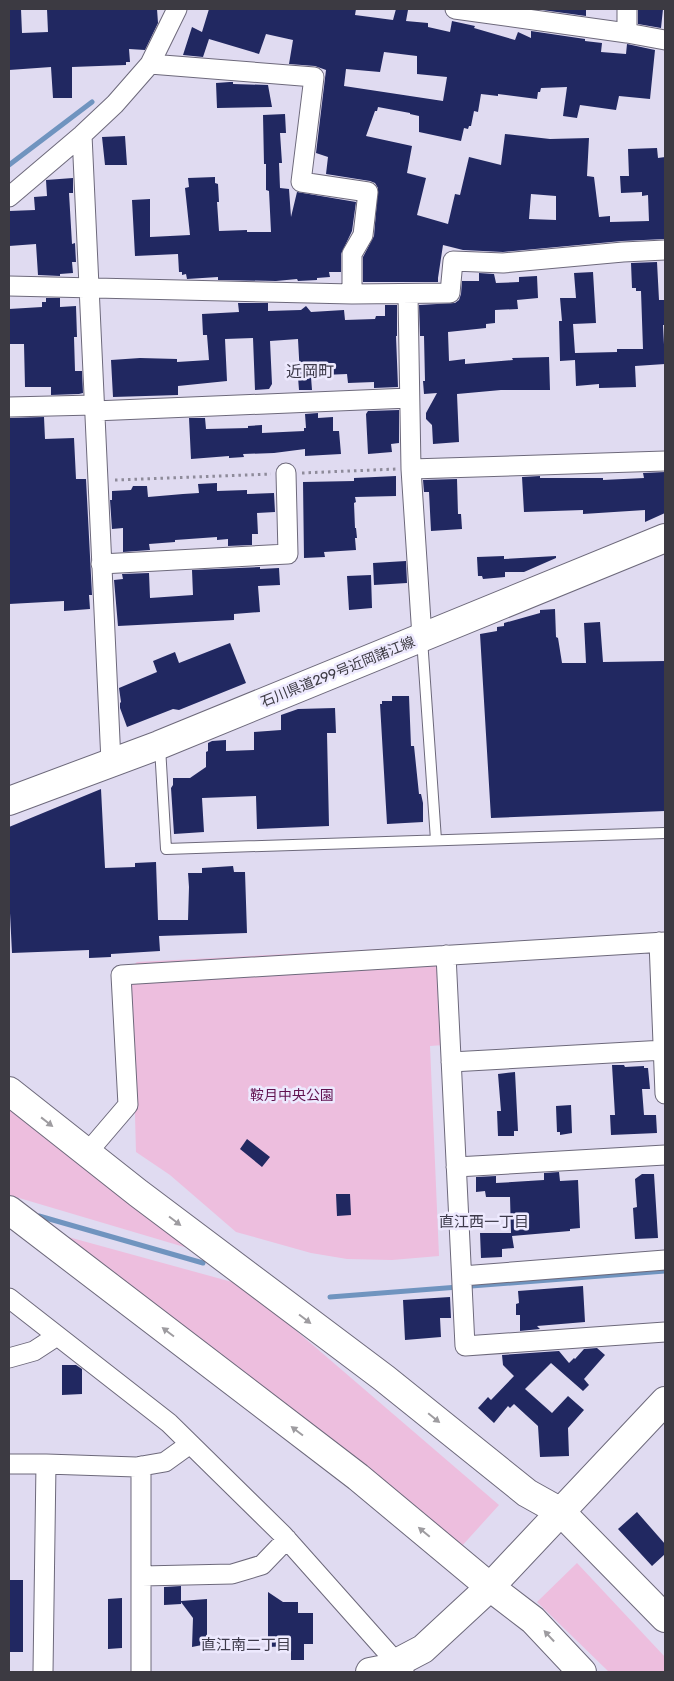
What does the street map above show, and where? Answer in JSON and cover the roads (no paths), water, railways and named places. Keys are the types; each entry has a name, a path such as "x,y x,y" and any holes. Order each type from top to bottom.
{"street":[{"path":"9,197 82,135 115,104 150,64 177,9"},
{"path":"455,9 665,40"},
{"path":"627,9 627,33"},
{"path":"150,64 314,77 302,182 368,192 362,235 352,254 352,294"},
{"path":"82,135 111,762"},
{"path":"9,286 352,294 450,293 453,261 503,263 665,250"},
{"path":"408,294 410,469 422,637"},
{"path":"9,407 94,408 410,398"},
{"path":"410,469 665,461"},
{"path":"101,564 288,554 286,474"},
{"name":"石川県道299号近岡諸江線","path":"9,802 159,745 665,538"},
{"path":"87,1153 128,1106 121,974 662,942 665,1094"},
{"path":"446,955 465,1346 665,1332"},
{"path":"451,1062 664,1050"},
{"path":"9,1091 87,1153 384,1378 527,1493 561,1512 665,1618"},
{"path":"456,1168 665,1155"},
{"path":"9,1210 358,1477 490,1587 533,1620 582,1672"},
{"path":"462,1276 665,1260"},
{"path":"9,1298 169,1423 287,1539 401,1667"},
{"path":"9,1358 34,1351 58,1336"},
{"path":"370,1672 401,1667 423,1649 490,1587 665,1400"},
{"path":"9,1464 141,1466 166,1462 190,1444"},
{"path":"43,1672 46,1464"},
{"path":"141,1466 142,1672"},
{"path":"142,1576 232,1574 262,1565 287,1539"}],"lane":[{"path":"422,637 436,840"},
{"path":"159,745 166,849 665,834"}],"waterway":[{"path":"9,165 92,102"},
{"path":"39,1216 203,1263"},
{"path":"330,1297 665,1271"}],"district":[{"name":"近岡町","path":"310,371"},
{"name":"直江西一丁目","path":"484,1222"},
{"name":"直江南二丁目","path":"246,1645"}],"park label":[{"name":"鞍月中央公園","path":"292,1095"}]}
